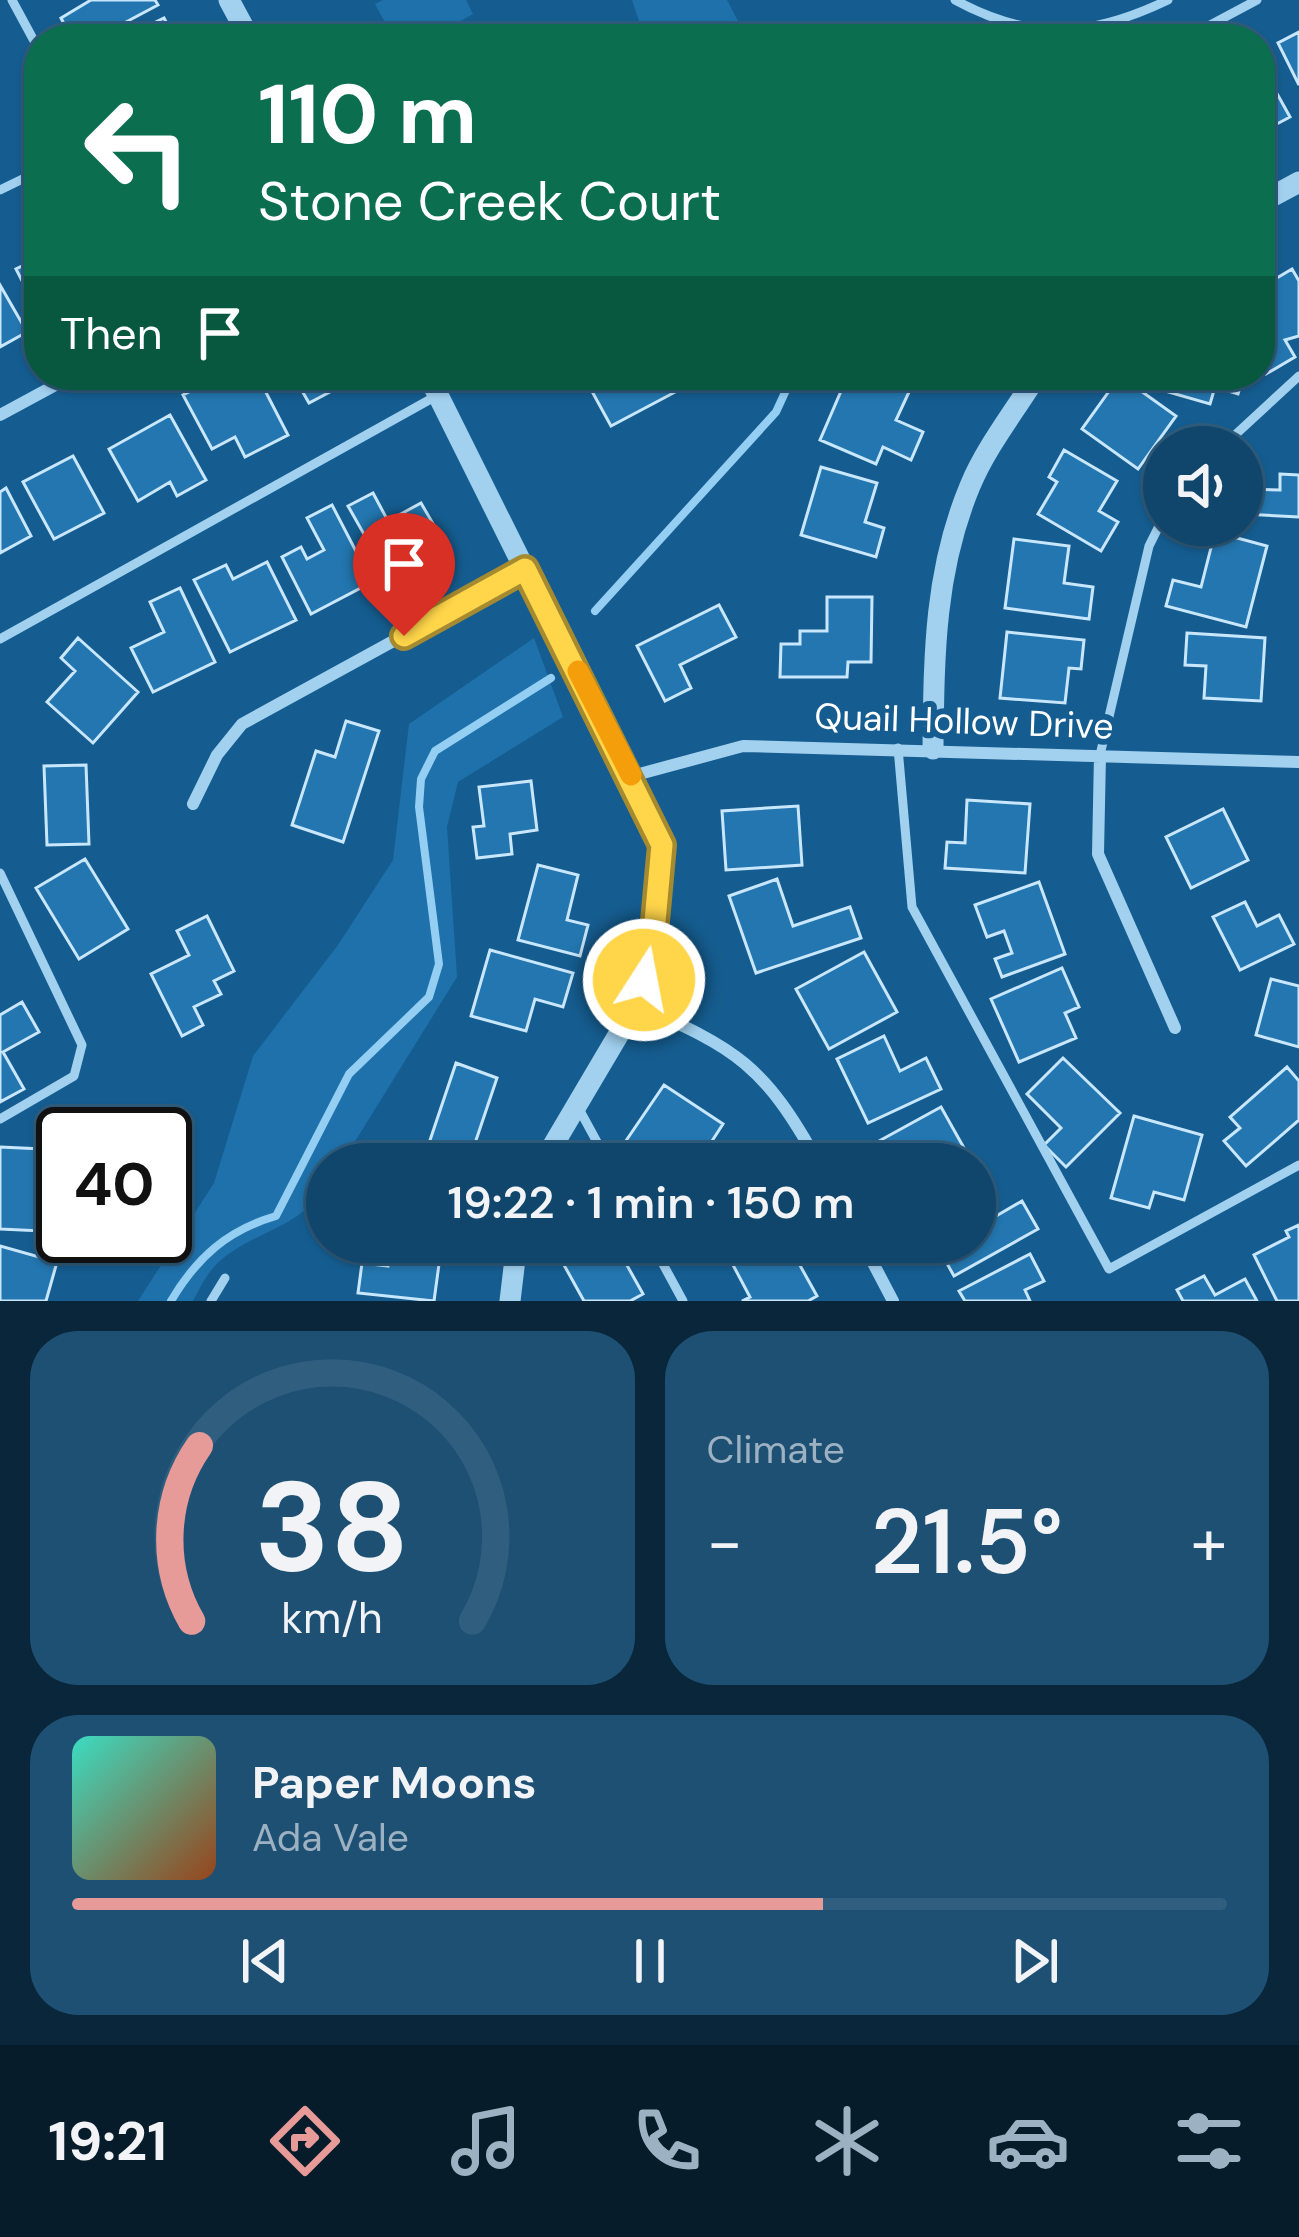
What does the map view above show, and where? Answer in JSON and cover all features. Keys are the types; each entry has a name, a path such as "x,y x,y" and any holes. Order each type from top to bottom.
{"street":[{"path":"0,415 46,390"},
{"path":"436,390 632,776 662,845 652,954 636,1005 554,1143"},
{"path":"933,749 935,614 947,550 971,482 1028,390"},
{"path":"193,804 217,755 242,724 525,569"},
{"name":"Quail Hollow Drive","path":"632,776 743,746 1299,762"},
{"path":"1100,755 1098,854 1175,1028"},
{"path":"636,1005 718,1041 770,1085 807,1143"},
{"path":"511,1301 515,1263"},
{"path":"873,1263 893,1301"}],"lane":[{"path":"955,0 1011,24"},
{"path":"1118,24 1168,0"},
{"path":"1212,24 1257,0"},
{"path":"1245,426 1299,376"},
{"path":"0,639 424,390"},
{"path":"1100,755 1149,546"},
{"path":"898,748 912,907 1109,1269 1299,1165"},
{"path":"0,872 82,1045 74,1076 0,1119"},
{"path":"576,1104 597,1143"},
{"path":"662,1263 683,1301"},
{"path":"212,1301 225,1278"}],"shaded area":[{"path":"383,0 466,0 473,14 455,24 386,24 375,4"},
{"path":"632,0 727,0 740,24 640,24"},
{"path":"534,638 563,717 458,782 447,827 457,977 354,1143 306,1143 306,1208 228,1255 210,1272 193,1301 138,1301 162,1263 192,1263 192,1217 214,1183 253,1056 338,945 393,860 409,724"}],"building":[{"path":"91,0 155,0 158,5 122,24 64,24 61,18"},
{"path":"1299,32 1299,85 1278,43"},
{"path":"1275,90 1290,117 1275,125"},
{"path":"1292,269 1299,281 1299,336 1285,340 1295,357 1275,369 1275,279"},
{"path":"0,285 24,334 0,347"},
{"path":"193,390 265,390 288,435 245,457 235,437 212,449 183,395"},
{"path":"302,390 334,390 309,403"},
{"path":"591,390 679,390 611,426"},
{"path":"842,390 909,392 896,420 923,432 911,460 883,447 876,464 820,440"},
{"path":"1110,390 1140,390 1176,416 1169,426 1143,426 1143,462 1138,469 1082,429"},
{"path":"1161,390 1214,390 1210,404"},
{"path":"170,415 206,480 177,496 170,482 138,501 109,449"},
{"path":"1064,450 1117,481 1099,511 1118,522 1101,551 1038,514 1057,482 1049,477"},
{"path":"73,456 104,513 54,539 23,482"},
{"path":"821,467 877,483 865,522 884,528 876,557 801,535"},
{"path":"1280,474 1299,475 1299,517 1263,515 1263,490 1280,490"},
{"path":"6,488 31,536 0,553 0,492"},
{"path":"373,493 388,521 421,503 443,541 386,573 348,506"},
{"path":"332,505 372,582 311,614 282,557 301,547 307,559 324,550 307,518"},
{"path":"1014,539 1069,546 1064,583 1093,587 1089,619 1005,608"},
{"path":"1211,546 1267,546 1246,627 1166,606 1173,580 1201,587"},
{"path":"267,562 296,620 230,652 194,580 226,565 233,579"},
{"path":"180,588 215,662 153,692 131,648 164,632 150,602"},
{"path":"827,597 872,597 871,662 848,662 847,677 780,677 781,644 800,644 800,631 827,631"},
{"path":"719,605 736,637 680,665 691,688 665,701 637,646"},
{"path":"1007,632 1084,640 1081,669 1069,668 1065,703 1000,698"},
{"path":"1187,633 1265,638 1261,701 1204,698 1206,666 1185,665"},
{"path":"78,638 138,692 93,743 47,702 75,671 61,658"},
{"path":"346,721 379,731 343,842 292,825 316,751 335,757"},
{"path":"86,765 89,844 47,845 44,766"},
{"path":"531,781 537,830 510,834 512,854 477,858 473,827 484,826 479,787"},
{"path":"967,800 1030,804 1025,873 945,868 947,842 965,843"},
{"path":"798,806 802,865 726,870 722,811"},
{"path":"1223,809 1248,860 1191,888 1166,837"},
{"path":"85,859 128,929 79,959 36,888"},
{"path":"538,865 578,875 567,920 588,925 580,956 518,940"},
{"path":"777,879 793,926 850,907 861,938 756,973 729,896"},
{"path":"1039,882 1065,954 1002,977 995,959 1012,953 1004,931 987,937 975,905"},
{"path":"1245,902 1257,926 1279,915 1294,944 1240,970 1213,917"},
{"path":"207,916 234,971 214,981 221,994 194,1007 203,1025 182,1036 151,974 189,955 177,931"},
{"path":"490,950 573,973 563,1007 535,999 526,1031 471,1016"},
{"path":"864,952 897,1012 829,1049 796,989"},
{"path":"1062,968 1079,1007 1065,1013 1076,1038 1019,1062 991,999"},
{"path":"1271,979 1299,986 1299,1047 1256,1035"},
{"path":"22,1002 39,1032 3,1052 24,1089 0,1102 0,1015"},
{"path":"884,1036 900,1071 926,1058 941,1089 868,1123 837,1059"},
{"path":"1063,1058 1120,1113 1066,1167 1044,1145 1061,1128 1027,1094"},
{"path":"456,1063 497,1078 475,1143 429,1143"},
{"path":"1287,1067 1299,1081 1299,1120 1246,1166 1224,1141 1240,1128 1230,1117"},
{"path":"664,1085 723,1124 711,1143 624,1143"},
{"path":"941,1107 961,1143 880,1143"},
{"path":"1134,1116 1202,1135 1184,1200 1154,1192 1149,1208 1111,1198"},
{"path":"0,1147 36,1149 36,1231 0,1229"},
{"path":"1022,1201 1038,1229 996,1252 996,1216"},
{"path":"1299,1225 1299,1301 1277,1301 1254,1255 1289,1237 1286,1231"},
{"path":"0,1246 36,1256 36,1263 57,1263 46,1301 0,1301"},
{"path":"1030,1254 1044,1281 1025,1290 1030,1301 965,1301 959,1291"},
{"path":"362,1263 439,1263 434,1301 358,1293"},
{"path":"626,1263 643,1294 630,1301 584,1301 564,1265"},
{"path":"799,1263 817,1296 808,1301 742,1301 750,1297 733,1265"},
{"path":"947,1263 977,1263 954,1276"},
{"path":"1204,1276 1215,1295 1245,1279 1257,1301 1183,1301 1177,1290"}],"waterway":[{"path":"595,611 776,412 786,390"},
{"path":"171,1301 215,1247 276,1216 349,1074 429,997 439,964 419,807 421,779 435,751 551,678"}],"slow traffic":[{"path":"578,671 631,775"}],"route":[{"path":"404,636 525,569 632,776 662,845 652,954 644,980"}]}
